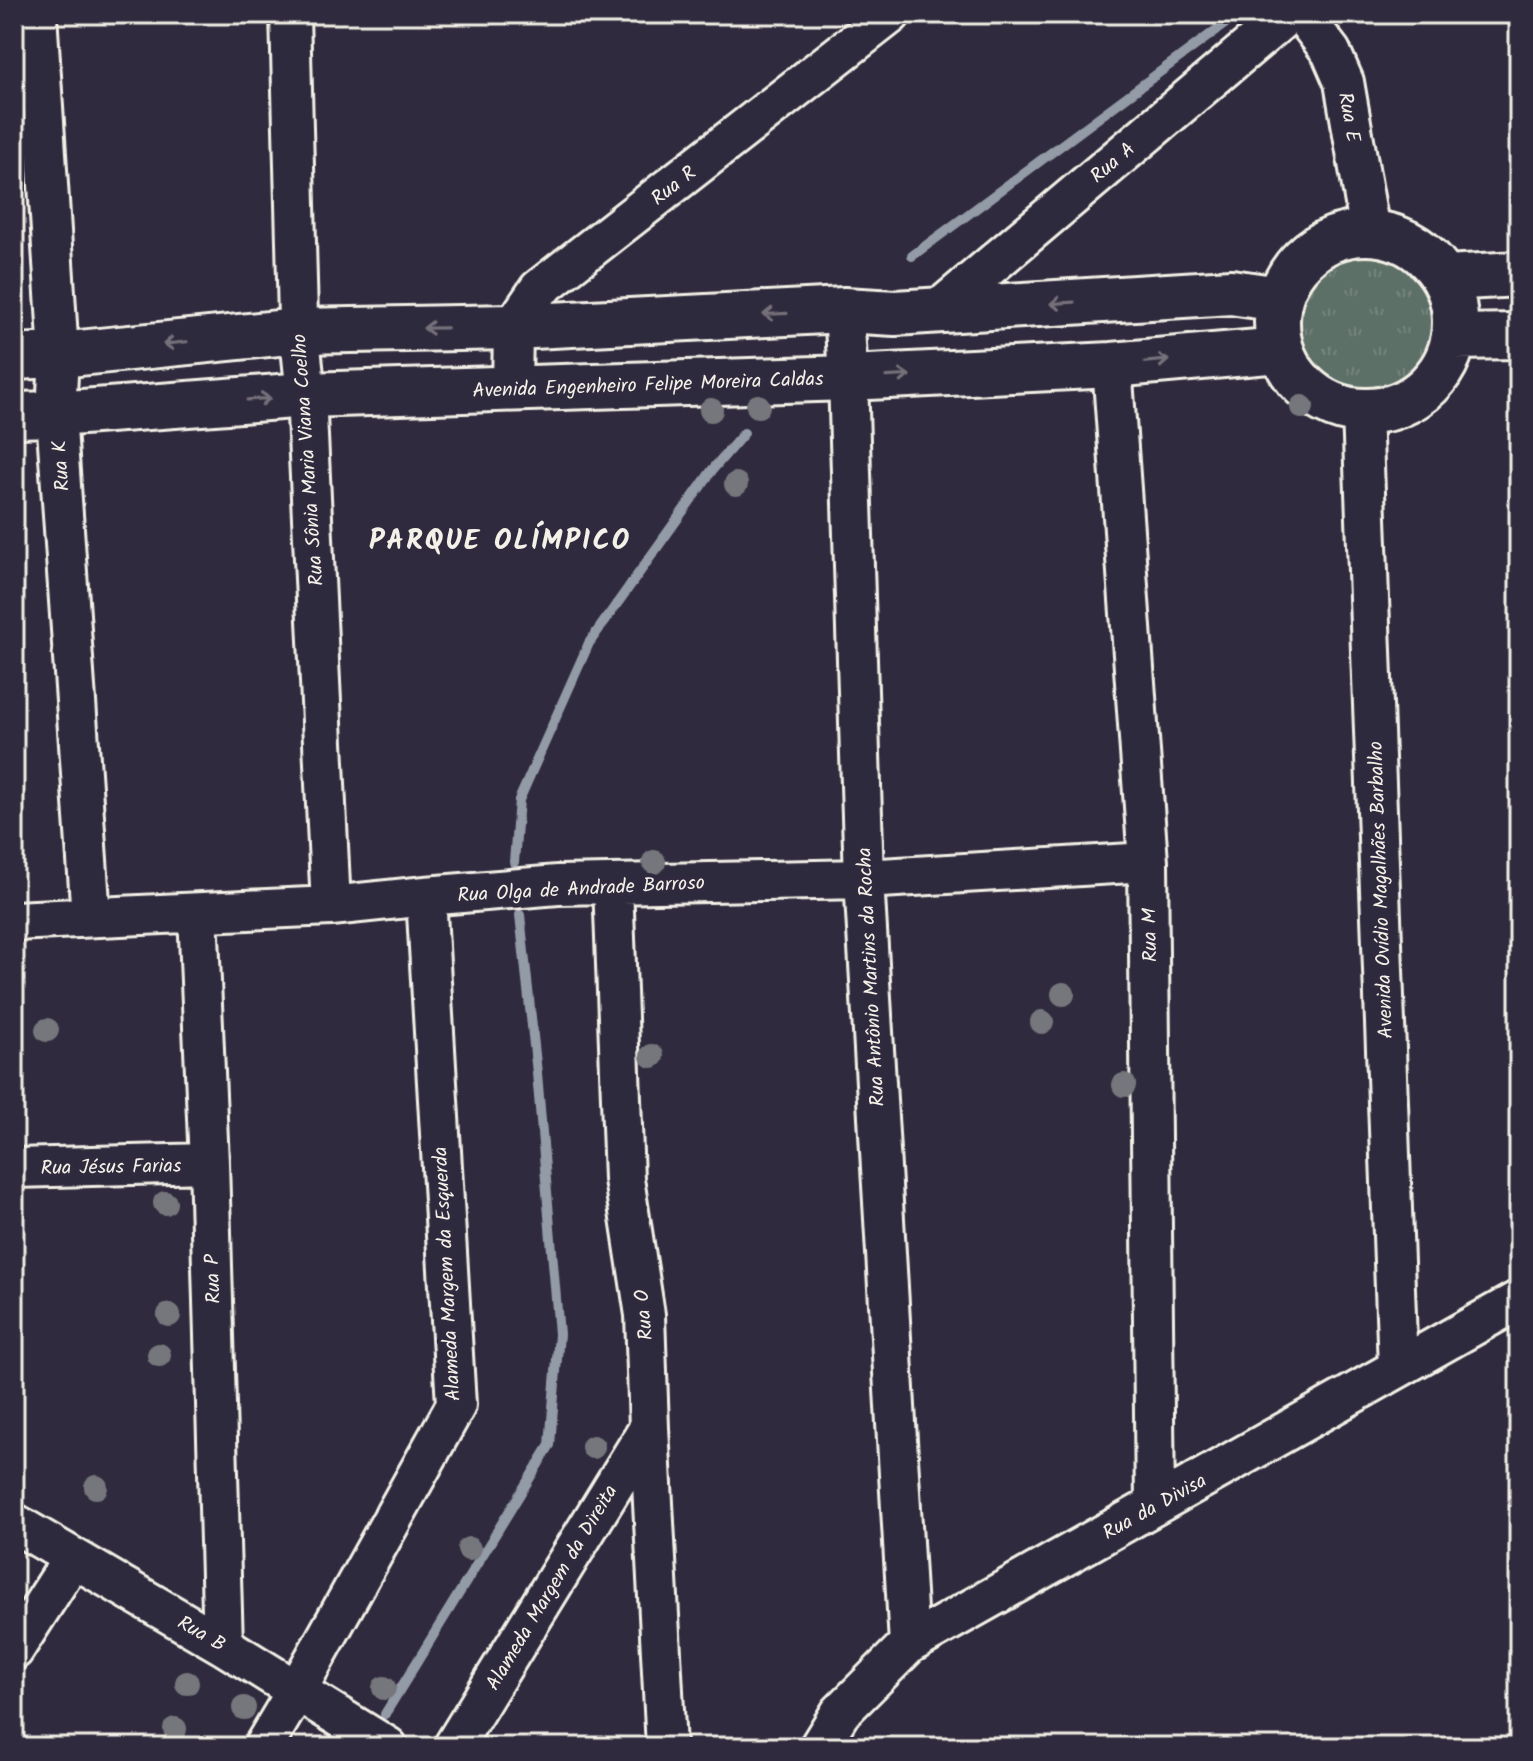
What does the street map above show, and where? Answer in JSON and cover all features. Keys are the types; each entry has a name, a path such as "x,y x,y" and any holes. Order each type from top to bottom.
{"street":[{"name":"Rua K","path":"37,14 59,355 35,415 91,917"},
{"name":"Rua Sônia Maria Viana Coelho","path":"290,14 298,331 306,395 331,906"},
{"name":"Rua R","path":"513,327 539,289 891,14"},
{"name":"Rua A","path":"937,311 1288,14"},
{"name":"Rua E","path":"1302,14 1331,52 1344,82 1370,232"},
{"path":"1370,232 1400,239 1426,254 1445,278 1455,307 1455,337 1447,362 1433,384 1412,400 1387,410 1362,412 1335,407 1312,394 1293,374 1281,350 1276,324 1279,299 1292,271 1313,250 1340,236 1370,232"},
{"path":"1445,278 1519,274"},
{"path":"14,357 298,331 513,327 844,310 895,313 1231,292 1279,299"},
{"name":"Rua Antônio Martins da Rocha","path":"844,310 864,879 909,1644"},
{"path":"512,388 513,327"},
{"path":"1455,337 1519,336"},
{"name":"Avenida Engenheiro Felipe Moreira Caldas","path":"35,415 306,395 848,378 1112,365 1281,350"},
{"name":"Rua M","path":"1112,365 1148,862 1155,1505"},
{"name":"Avenida Ovídio Magalhães Barbalho","path":"1362,412 1398,1368"},
{"name":"Rua Olga de Andrade Barroso","path":"14,921 331,906 558,885 864,879 1148,862"},
{"name":"Rua O","path":"613,884 624,1179 645,1315 666,1747"},
{"name":"Alameda Margem da Esquerda","path":"263,1747 456,1405 426,896"},
{"name":"Rua P","path":"198,913 209,1163 223,1645"},
{"name":"Rua Jésus Farias","path":"14,1168 209,1163"},
{"name":"Rua da Divisa","path":"819,1747 840,1713 909,1644 1519,1300"},
{"name":"Alameda Margem da Direita","path":"453,1747 649,1428"},
{"name":"Rua B","path":"14,1523 223,1645 388,1747"},
{"path":"14,1650 73,1558"}],"green space":[{"path":"1366,252 1393,257 1416,272 1431,295 1436,322 1431,349 1416,372 1393,387 1366,392 1339,387 1316,372 1301,349 1296,322 1301,295 1316,272 1339,257"}],"waterway":[{"path":"912,256 1238,14"},
{"path":"514,862 519,800 589,643 713,469 744,433"},
{"path":"385,1714 550,1445 559,1334 520,915"}],"district":[{"name":"PARQUE OLÍMPICO","path":"500,539"}]}
